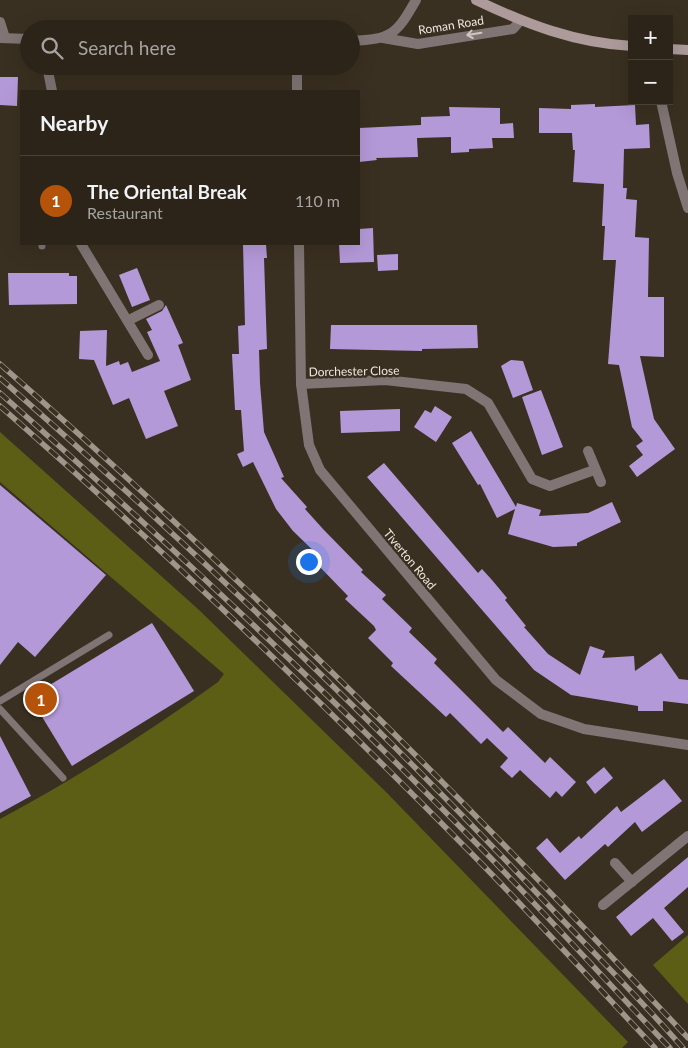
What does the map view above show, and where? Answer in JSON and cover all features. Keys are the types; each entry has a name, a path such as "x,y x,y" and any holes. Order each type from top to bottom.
{"street":[{"name":"Roman Road","path":"382,38 392,34 401,25 416,0"},
{"name":"Roman Road","path":"476,0 520,21 566,36 628,45"},
{"name":"Roman Road","path":"360,40 382,38 418,44 513,28 520,21"},
{"path":"0,22 2,38 20,39"},
{"path":"673,49 688,50"},
{"path":"49,75 52,90"},
{"path":"297,75 297,90"},
{"path":"662,105 677,173 688,208"},
{"path":"82,245 103,282 129,320 148,355"},
{"name":"Tiverton Road","path":"299,245 301,384 309,445 320,470 496,680 541,714 584,729 688,745"},
{"path":"129,320 159,305"},
{"name":"Dorchester Close","path":"301,384 386,380 466,389 488,403 532,479 550,486 594,470"},
{"path":"588,451 594,470 601,482"},
{"path":"604,905 688,836"},
{"path":"615,863 632,882"}],"lane":[{"path":"0,702 109,635"},
{"path":"0,709 63,778"}],"shaded area":[{"path":"0,432 198,609 387,793 628,1042 622,1048 0,1048 0,819 84,771 138,737 218,682 224,674 0,482"},
{"path":"688,935 688,1004 653,965"}],"building":[{"path":"0,77 18,77 17,106 0,105"},
{"path":"595,104 595,107 635,105 636,125 649,124 650,148 624,149 623,188 627,188 626,199 637,200 635,237 649,238 648,297 664,297 664,357 640,356 654,419 675,449 637,477 629,466 643,455 636,446 643,441 632,427 619,365 608,364 616,260 603,260 605,226 602,226 604,184 573,182 575,150 573,150 572,133 539,133 539,108 571,109 571,105"},
{"path":"449,107 500,108 500,124 513,123 514,138 492,138 493,148 469,149 469,152 451,153 451,137 417,138 418,157 376,158 377,160 360,162 360,128 421,125 421,117 450,116"},
{"path":"373,228 374,262 340,263 339,245 360,245 360,229"},
{"path":"243,245 266,245 267,258 264,258 267,349 259,350 260,383 264,432 284,477 281,478 307,507 305,509 363,570 361,572 386,595 382,599 412,628 409,632 437,659 434,663 503,732 508,727 545,763 550,757 576,782 562,797 556,791 550,798 520,770 512,778 500,767 508,758 487,738 481,744 450,713 446,717 391,666 393,663 368,638 376,630 374,626 345,599 348,596 317,564 322,559 293,531 276,509 253,462 243,467 237,454 244,451 241,410 235,410 232,354 239,354 238,326 245,325"},
{"path":"398,254 398,270 378,271 377,255"},
{"path":"137,268 150,300 132,307 119,275"},
{"path":"8,273 69,273 69,276 77,276 77,304 9,305"},
{"path":"166,305 183,343 178,345 191,380 164,391 178,426 146,439 129,398 113,405 94,360 79,359 80,331 107,330 106,366 119,361 120,365 128,362 132,372 160,361 147,332 152,330 146,319 162,311"},
{"path":"331,325 477,325 478,348 422,349 422,351 330,349"},
{"path":"511,360 523,361 533,390 513,398 501,366"},
{"path":"541,390 563,447 542,455 522,397"},
{"path":"435,406 452,417 436,442 414,427 425,410 431,413"},
{"path":"400,409 400,431 341,433 340,411"},
{"path":"471,431 516,507 517,503 541,510 539,516 588,513 612,502 621,522 577,543 577,546 553,547 508,534 515,509 497,518 480,484 478,485 452,443"},
{"path":"384,463 478,573 482,569 492,580 507,598 505,600 526,626 524,627 548,654 580,675 590,646 605,651 602,658 634,656 635,671 661,653 679,679 688,680 688,704 663,701 663,711 638,711 638,706 571,695 534,670 367,477"},
{"path":"0,485 106,575 35,657 18,642 0,665"},
{"path":"152,623 194,691 72,766 30,697"},
{"path":"0,736 31,796 0,813"},
{"path":"604,767 613,778 595,794 586,782"},
{"path":"664,779 682,801 642,832 635,822 608,847 605,844 565,880 536,848 547,838 560,853 579,836 581,839 617,806 621,812"},
{"path":"688,857 688,887 664,908 684,932 672,941 653,918 631,936 616,917"}],"railway":[{"path":"0,364 179,526 353,692 522,863 688,1038"},
{"path":"0,378 213,571 350,703 485,839 683,1048"},
{"path":"0,393 183,559 421,787 670,1048"},
{"path":"0,406 240,625 356,738 494,877 655,1048"}],"place":[{"name":"The Oriental Break","path":"41,699"}]}
